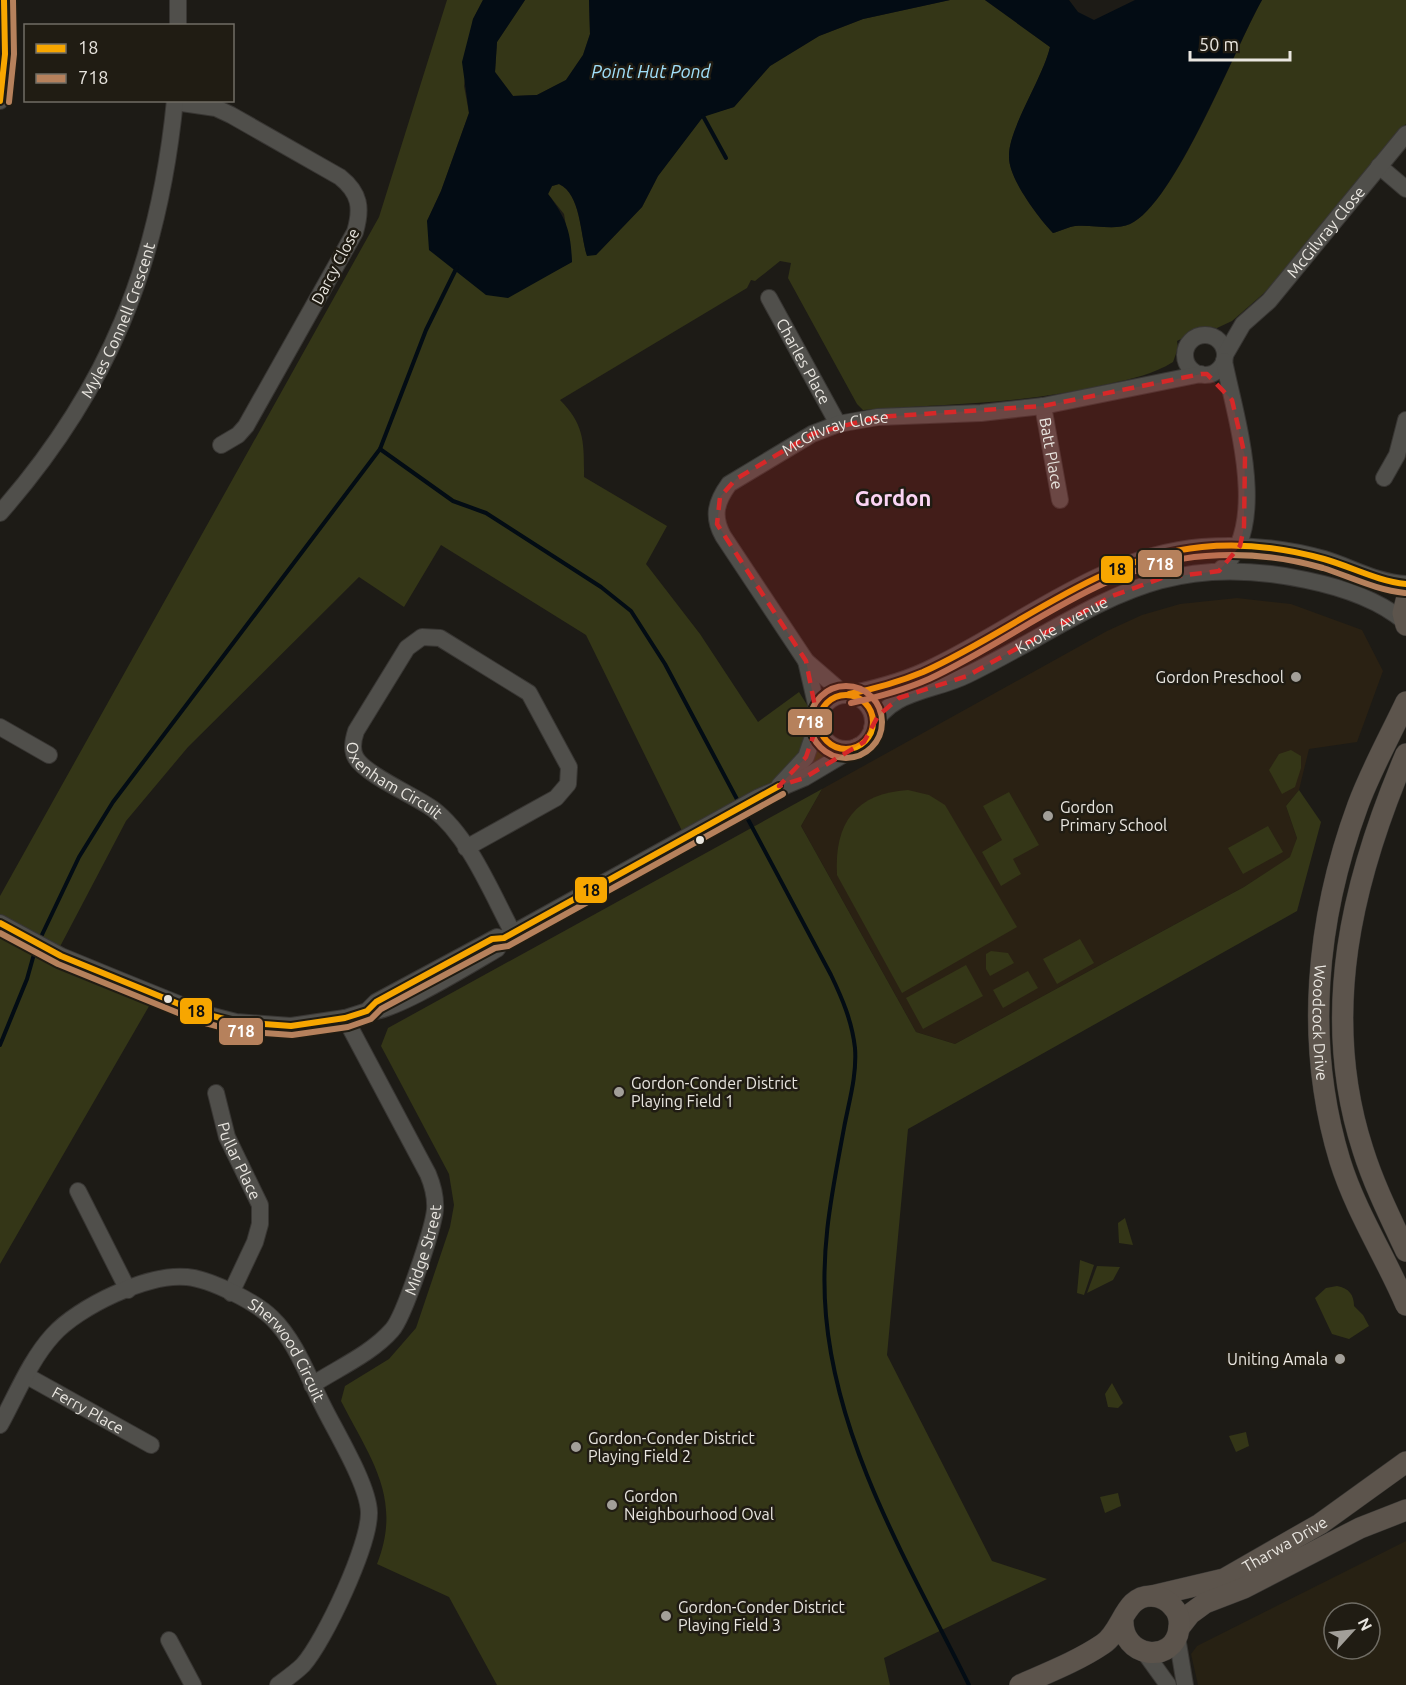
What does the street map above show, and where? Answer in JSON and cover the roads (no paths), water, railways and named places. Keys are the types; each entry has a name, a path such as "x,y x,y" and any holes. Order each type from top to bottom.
{"main road":[{"name":"Woodcock Drive","path":"1406,702 1359,804 1335,878 1319,972 1318,1028 1327,1109 1340,1161 1359,1211 1406,1305"},
{"name":"Woodcock Drive","path":"1406,754 1386,801 1359,883 1344,991 1344,1045 1351,1098 1362,1149 1406,1251"},
{"name":"Tharwa Drive","path":"1150,1596 1224,1579 1320,1524 1406,1462"},
{"name":"Tharwa Drive","path":"1178,1633 1190,1614 1205,1603 1244,1588 1360,1528 1406,1510"},
{"path":"1020,1685 1104,1644 1116,1632 1132,1603 1150,1596 1160,1597 1175,1609 1178,1633 1163,1650 1141,1651 1096,1661 1045,1685"},
{"path":"1123,1618 1125,1636 1141,1651"}],"street":[{"path":"0,101 4,54 4,0"},
{"path":"178,0 178,24"},
{"name":"Myles Connell Crescent","path":"0,513 54,447 84,401 120,329 147,250 161,191 175,102"},
{"name":"Darcy Close","path":"181,102 216,108 231,115 340,177 352,187 359,200 360,216 355,232 246,426 238,435 221,446"},
{"name":"McGilvray Close","path":"1224,358 1243,324 1269,301 1406,134"},
{"path":"1379,166 1406,189"},
{"name":"Charles Place","path":"769,298 838,424"},
{"name":"McGilvray Close","path":"1209,335 1243,324"},
{"path":"1219,571 1230,561 1239,546 1244,527 1245,456 1219,340 1209,335 1194,339 1187,347 1185,356 1192,369 1204,374 1232,400"},
{"name":"McGilvray Close","path":"1156,381 1185,356"},
{"path":"1204,374 1217,370 1224,358"},
{"name":"McGilvray Close","path":"846,694 806,661 723,536 717,524 716,511 720,497 736,479 812,434 838,424 878,417 981,413 1043,405 1156,381 1204,374"},
{"name":"Batt Place","path":"1043,405 1060,500"},
{"path":"1384,478 1397,455 1406,420"},
{"path":"1239,546 1249,562 1260,572"},
{"name":"Knoke Avenue","path":"846,694 901,681 935,666 1091,580 1129,564 1184,550 1239,546 1282,550 1313,557 1385,581 1406,584"},
{"name":"Knoke Avenue","path":"872,728 882,711 899,698 940,687 967,676 1112,596 1162,578 1219,571 1260,572 1318,582 1406,616"},
{"name":"Oxenham Circuit","path":"466,848 556,798 568,784 569,767 529,693 440,638 430,635 415,640 401,657 356,731 353,741 355,756 365,767 434,810 451,825 466,848 509,936"},
{"name":"McGilvray Close","path":"806,661 818,719"},
{"path":"0,923 61,956 201,1013 236,1022 291,1026 345,1018 367,1011 376,1002 492,939 509,936 723,816 779,786 804,778 858,746 870,735 872,728 870,710 865,702 846,694 825,704 806,757 779,786"},
{"path":"818,719 820,731 831,745 849,749 858,746"},
{"path":"0,727 49,754"},
{"name":"Midge Street","path":"312,1385 379,1343 393,1329 406,1305 435,1211 435,1192 428,1174 345,1018"},
{"name":"Pullar Place","path":"216,1093 227,1137 260,1205 260,1224 255,1242 231,1293"},
{"path":"78,1191 128,1290"},
{"name":"Sherwood Circuit","path":"0,1425 52,1336 71,1318 128,1290 167,1277 187,1277 206,1281 272,1317 285,1332 361,1482 369,1511 368,1532 361,1553 318,1642 302,1666 279,1685"},
{"name":"Ferry Place","path":"27,1376 151,1445"},
{"path":"1178,1633 1185,1685"},
{"path":"169,1640 193,1685"},
{"path":"1141,1651 1168,1685"}],"water":[{"name":"Point Hut Pond","path":"483,0 525,0 497,42 495,72 513,96 537,95 566,80 583,55 590,34 589,0 950,0 863,19 819,36 770,66 734,107 703,117 658,176 642,207 596,255 587,256 579,216 572,196 559,184 552,186 548,194 566,225 572,262 508,298 486,295 429,250 427,221 441,191 469,113 462,62 473,19"},
{"path":"985,0 1069,0 1078,12 1094,20 1135,0 1262,0 1184,157 1165,188 1147,211 1124,226 1075,226 1053,233 1032,208 1019,186 1010,166 1009,157 1014,132 1050,47"}],"waterway":[{"path":"703,116 726,158"},
{"path":"457,267 426,330 380,449 453,501 486,513 601,587 631,611 665,664 739,803"},
{"path":"39,941 79,857 113,802 380,449"},
{"path":"743,810 831,975 846,1010 854,1038 854,1078 831,1198 825,1267 826,1316 833,1365 845,1413 880,1506 969,1685"},
{"path":"0,1045 27,979 36,947"}],"place":[{"name":"Gordon Preschool","path":"1296,677"},
{"name":"Gordon Primary School","path":"1048,816"},
{"name":"Gordon-Conder District Playing Field 1","path":"619,1092"},
{"name":"Uniting Amala","path":"1340,1359"},
{"name":"Gordon-Conder District Playing Field 2","path":"576,1447"},
{"name":"Gordon Neighbourhood Oval","path":"612,1505"},
{"name":"Gordon-Conder District Playing Field 3","path":"666,1616"}],"district":[{"name":"Gordon","path":"893,498"}]}
